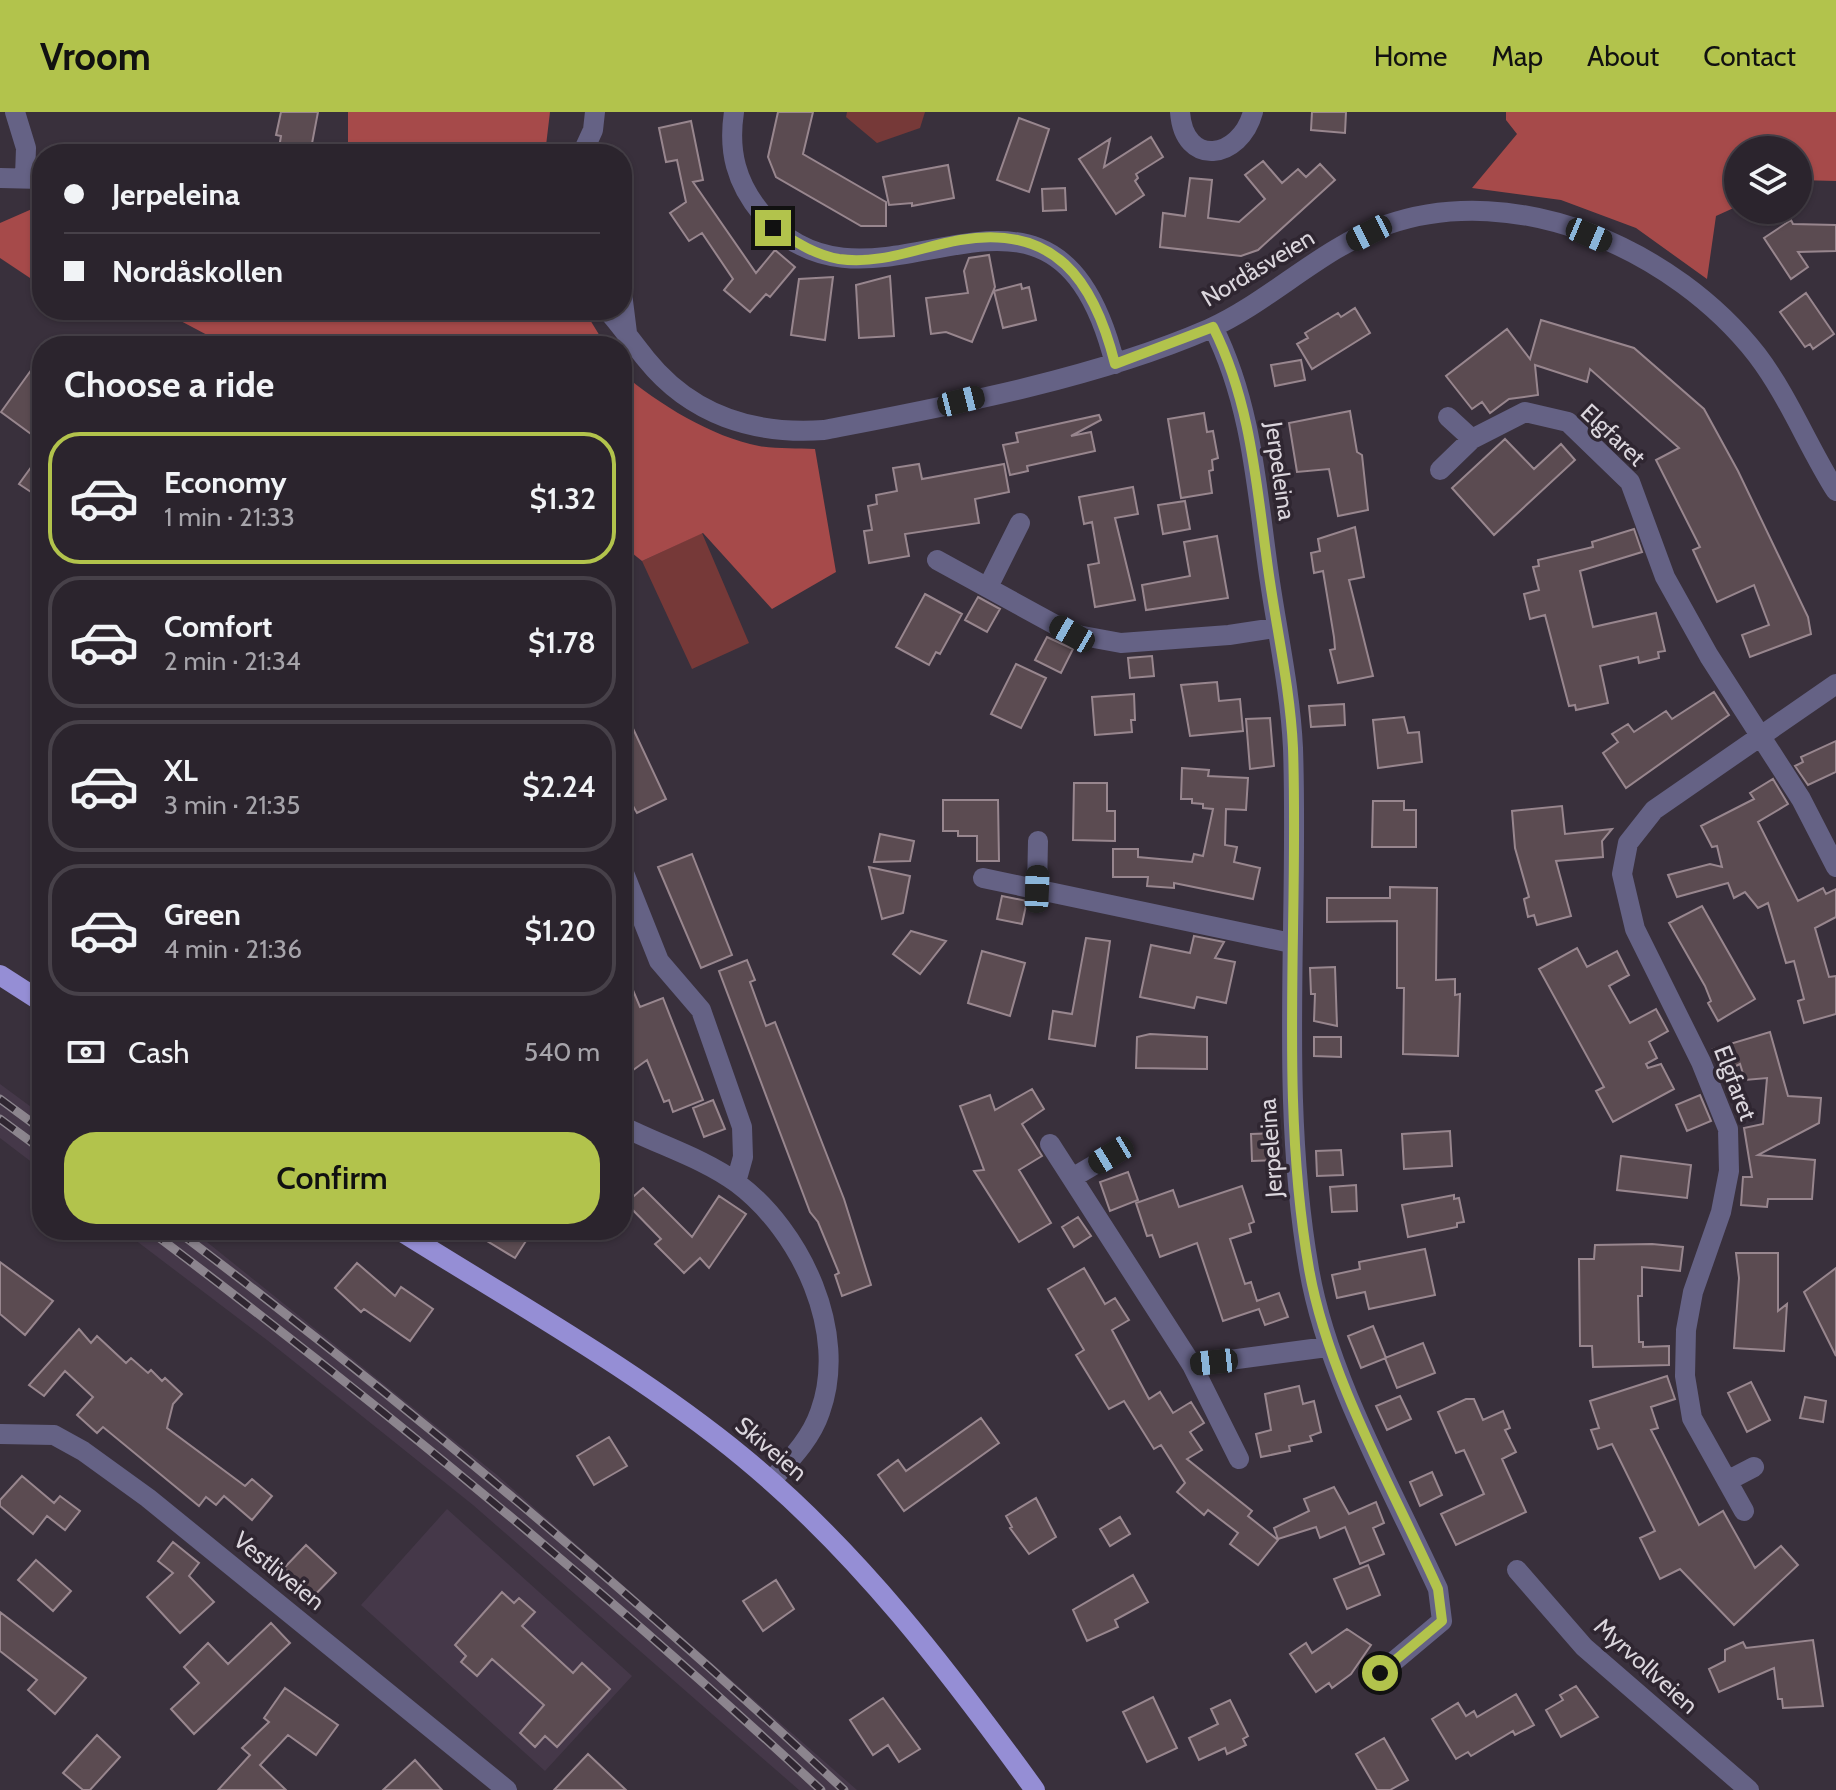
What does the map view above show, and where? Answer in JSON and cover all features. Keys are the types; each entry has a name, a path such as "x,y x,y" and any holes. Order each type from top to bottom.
{"main road":[{"path":"0,975 32,996"},
{"name":"Skiveien","path":"415,1240 647,1387 704,1427 771,1481 843,1550 895,1606 964,1691 1035,1790"}],"street":[{"path":"15,112 32,170"},
{"path":"734,112 730,140 742,186 773,228 785,236 815,252 851,259 891,257 960,240 992,237 1030,242 1049,251 1081,280 1101,317 1115,364"},
{"path":"1180,112 1187,137 1197,146 1219,152 1234,146 1245,134 1253,112"},
{"path":"586,144 594,121"},
{"path":"594,121 597,144"},
{"path":"0,178 32,178"},
{"name":"Nordåsveien","path":"632,339 657,371 695,404 743,425 784,431 824,430 1115,364 1213,327 1349,243 1386,225 1439,211 1477,211 1550,222 1629,253 1671,274 1704,299 1757,356 1779,387 1836,491"},
{"name":"Nordåsveien","path":"616,320 629,336"},
{"path":"625,320 627,333"},
{"name":"Jerpeleina","path":"1213,327 1239,386 1250,435 1275,628 1291,709 1292,1068 1300,1200 1309,1271 1327,1347 1438,1589 1442,1621 1380,1673"},
{"name":"Elgfaret","path":"1440,470 1472,439 1525,412 1568,422 1630,482 1665,577 1709,656 1763,736 1836,867"},
{"path":"1448,417 1472,439"},
{"path":"988,587 1020,523"},
{"path":"937,560 1072,634 1121,643 1229,635 1275,628"},
{"name":"Elgfaret","path":"1744,1511 1692,1418 1685,1376 1686,1330 1693,1292 1721,1212 1729,1171 1728,1129 1701,1062 1635,929 1622,874 1628,843 1654,810 1836,684"},
{"path":"1037,889 1038,841"},
{"path":"983,878 1291,943"},
{"path":"632,893 659,961 701,1010 742,1127 743,1157 736,1182"},
{"path":"632,1131 736,1182 769,1212 788,1235 803,1262 826,1337 827,1373 821,1411 804,1443 771,1481"},
{"path":"1050,1144 1192,1365 1239,1459"},
{"path":"1072,1178 1111,1155"},
{"path":"1192,1365 1327,1347"},
{"name":"Vestliveien","path":"0,1434 54,1435 83,1451 148,1498 507,1790"},
{"path":"1727,1481 1754,1467"},
{"name":"Myrvollveien","path":"1517,1570 1584,1647 1749,1790"}],"shaded area":[{"path":"348,112 550,112 546,144 348,144"},
{"path":"847,112 925,112 920,128 877,143 846,117"},
{"path":"1506,112 1836,112 1836,181 1812,180 1812,136 1724,136 1724,212 1716,216 1707,279 1636,228 1561,200 1472,188 1517,134 1506,120"},
{"path":"32,209 32,279 0,258 0,223"},
{"path":"179,320 590,320 600,336 209,336"},
{"path":"632,381 704,427 741,442 815,449 836,572 772,609 703,533 642,561 632,553"},
{"path":"702,533 749,643 692,669 642,561"},
{"path":"0,1084 32,1108 32,1162 0,1138"},
{"path":"135,1240 204,1240 497,1475 857,1790 799,1790 473,1505 267,1340"},
{"path":"447,1509 632,1676 545,1771 361,1605"}],"building":[{"path":"281,112 318,112 312,144 280,144 281,136 276,135"},
{"path":"778,112 813,112 803,154 886,202 886,226 861,226 776,177 768,157"},
{"path":"1312,112 1346,112 1345,133 1311,130"},
{"path":"1019,118 1049,129 1029,192 997,180"},
{"path":"691,121 703,180 693,182 756,273 775,250 795,267 770,297 766,294 750,312 724,290 733,279 702,233 689,241 670,213 686,202 677,160 666,162 659,128"},
{"path":"1151,137 1163,157 1136,174 1138,178 1135,181 1144,195 1116,214 1079,159 1110,139 1104,167"},
{"path":"1263,161 1282,183 1298,169 1306,177 1320,164 1335,180 1258,250 1241,256 1160,247 1163,213 1185,216 1190,178 1212,180 1208,218 1239,222 1265,199 1245,175"},
{"path":"948,165 954,198 912,206 912,203 889,205 883,177"},
{"path":"1065,188 1066,210 1043,211 1042,189"},
{"path":"1785,224 1836,225 1836,251 1798,252 1808,267 1791,279 1764,238"},
{"path":"989,255 995,287 972,342 946,332 931,334 926,298 968,293 964,271 969,258"},
{"path":"890,276 894,336 859,338 856,285"},
{"path":"833,277 825,340 791,335 799,279"},
{"path":"1021,284 1022,289 1029,287 1036,320 1003,328 994,291"},
{"path":"1806,293 1834,334 1813,349 1810,344 1805,347 1780,312"},
{"path":"1355,308 1370,333 1312,369 1297,344 1308,338 1305,333 1338,313 1341,317"},
{"path":"1541,320 1634,348 1704,409 1738,471 1808,617 1811,634 1750,657 1742,635 1769,625 1754,585 1717,602 1693,550 1700,547 1656,460 1679,448 1590,369 1587,382 1535,365 1538,395 1509,399 1490,413 1482,402 1472,409 1446,376 1507,329 1530,359"},
{"path":"1301,360 1305,380 1275,386 1271,365"},
{"path":"32,369 32,435 1,412"},
{"path":"1350,411 1357,452 1362,455 1368,510 1338,516 1329,469 1297,472 1289,423"},
{"path":"1204,413 1207,432 1213,431 1218,458 1212,460 1213,470 1209,471 1212,493 1181,498 1168,419"},
{"path":"1099,415 1101,420 1071,436 1091,432 1095,451 1027,466 1028,471 1010,475 1003,445 1018,442 1016,433"},
{"path":"1505,439 1534,469 1561,444 1575,460 1494,535 1452,488"},
{"path":"919,464 922,479 1004,464 1009,492 975,499 979,523 905,534 909,556 869,563 864,531 872,530 868,506 877,504 876,495 897,491 893,468"},
{"path":"32,466 32,493 19,484"},
{"path":"1133,487 1138,514 1115,518 1135,600 1095,607 1088,565 1099,563 1092,522 1084,524 1079,497"},
{"path":"1185,501 1190,529 1163,534 1158,505"},
{"path":"1355,527 1364,577 1349,580 1373,676 1338,683 1330,650 1335,649 1334,637 1323,571 1314,573 1311,553 1320,551 1318,539"},
{"path":"1634,529 1642,552 1580,571 1593,627 1656,613 1665,651 1658,652 1659,658 1639,663 1638,657 1600,666 1608,703 1576,710 1575,705 1569,706 1545,615 1530,619 1524,594 1539,590 1533,567 1539,566 1538,560 1593,547 1592,542"},
{"path":"1217,536 1228,598 1146,610 1142,585 1190,576 1184,542"},
{"path":"925,594 962,614 940,654 936,652 929,665 896,647"},
{"path":"978,597 1000,609 987,632 965,620"},
{"path":"1047,637 1073,649 1061,673 1035,660"},
{"path":"1152,656 1154,676 1130,678 1128,658"},
{"path":"1016,664 1046,678 1021,728 991,714"},
{"path":"1217,682 1219,701 1240,699 1243,731 1190,736 1181,685"},
{"path":"1714,692 1729,715 1626,788 1603,753 1618,742 1612,734 1628,724 1634,732 1666,711 1672,719"},
{"path":"1134,694 1132,732 1095,735 1092,697"},
{"path":"1344,704 1345,725 1311,727 1309,706"},
{"path":"1404,717 1408,733 1419,732 1422,762 1378,768 1373,720"},
{"path":"1270,718 1274,766 1250,769 1246,719"},
{"path":"632,726 666,799 637,813 632,804"},
{"path":"1836,741 1836,772 1808,785 1795,766 1803,762 1801,757"},
{"path":"1182,768 1209,770 1208,776 1248,778 1246,810 1226,809 1225,845 1237,847 1234,862 1260,868 1253,899 1174,883 1174,888 1147,886 1148,877 1113,877 1113,849 1138,849 1138,857 1192,862 1194,854 1203,856 1213,809 1192,803 1192,799 1181,799"},
{"path":"1773,779 1788,804 1758,822 1798,901 1823,888 1826,894 1836,889 1836,917 1815,928 1829,977 1836,976 1836,1014 1804,1023 1798,1001 1804,999 1794,961 1786,963 1768,903 1758,908 1745,892 1734,898 1728,883 1677,897 1668,875 1710,864 1722,867 1717,846 1712,847 1701,826 1754,799 1750,793"},
{"path":"1074,783 1107,783 1107,811 1115,811 1115,841 1073,840"},
{"path":"943,800 998,800 999,861 977,861 977,836 958,836 958,831 943,831"},
{"path":"1373,801 1404,801 1404,810 1416,810 1416,847 1372,847"},
{"path":"1562,806 1565,834 1612,829 1602,841 1603,857 1556,861 1571,916 1537,925 1534,915 1528,917 1524,899 1529,897 1515,848 1512,811"},
{"path":"880,834 914,841 910,861 874,862"},
{"path":"692,854 732,955 701,968 658,867"},
{"path":"869,867 910,876 903,913 882,919"},
{"path":"1390,887 1437,888 1436,980 1455,979 1455,995 1460,994 1458,1056 1403,1054 1404,988 1397,988 1397,921 1327,922 1327,898 1390,898"},
{"path":"1002,896 1027,901 1022,924 997,919"},
{"path":"1702,906 1755,999 1718,1021 1708,1003 1711,1001 1705,986 1669,923"},
{"path":"911,931 946,941 920,974 893,954"},
{"path":"1194,936 1224,942 1215,958 1235,962 1226,1003 1197,997 1194,1008 1140,997 1151,945 1190,953"},
{"path":"1086,938 1110,941 1095,1046 1049,1039 1053,1011 1072,1014"},
{"path":"1577,948 1587,967 1617,951 1629,975 1609,986 1630,1023 1656,1009 1668,1031 1649,1042 1657,1058 1646,1064 1648,1068 1661,1064 1674,1089 1613,1122 1596,1091 1604,1087 1539,969"},
{"path":"982,951 1025,963 1010,1016 968,1003"},
{"path":"747,960 755,980 750,982 766,1026 775,1022 844,1199 871,1285 842,1296 835,1275 839,1273 818,1222 810,1212 719,971"},
{"path":"1335,967 1337,1026 1314,1021 1315,994 1311,994 1310,968"},
{"path":"632,988 640,1007 663,998 703,1100 673,1112 669,1100 664,1102 647,1060 632,1071"},
{"path":"1770,1032 1788,1096 1821,1098 1819,1123 1758,1155 1815,1160 1812,1199 1768,1199 1767,1207 1741,1205 1743,1177 1752,1177 1744,1128 1763,1124 1767,1078 1745,1080 1740,1064 1724,1072 1713,1049"},
{"path":"1150,1034 1207,1037 1207,1069 1136,1068 1137,1037"},
{"path":"1314,1037 1341,1037 1341,1057 1314,1056"},
{"path":"1032,1089 1044,1109 1022,1124 1042,1156 1019,1170 1051,1223 1019,1242 974,1171 984,1170 960,1106 990,1095 995,1110"},
{"path":"1700,1095 1711,1121 1687,1131 1676,1105"},
{"path":"713,1100 725,1129 704,1137 693,1108"},
{"path":"1450,1131 1452,1166 1404,1169 1402,1134"},
{"path":"1277,1133 1278,1160 1252,1161 1251,1134"},
{"path":"1341,1150 1343,1175 1317,1176 1316,1151"},
{"path":"1621,1156 1691,1165 1687,1198 1617,1190"},
{"path":"1128,1172 1138,1200 1110,1211 1100,1182"},
{"path":"1356,1185 1357,1211 1332,1212 1330,1187"},
{"path":"1242,1186 1254,1222 1249,1224 1251,1232 1230,1239 1245,1284 1251,1282 1257,1301 1279,1293 1288,1317 1265,1325 1259,1309 1223,1321 1197,1243 1160,1257 1152,1235 1147,1236 1136,1203 1173,1190 1179,1207"},
{"path":"643,1188 692,1237 719,1196 746,1214 709,1268 700,1258 684,1273 655,1244 661,1239 632,1209 632,1198"},
{"path":"1454,1195 1454,1199 1459,1198 1464,1222 1457,1223 1457,1227 1408,1237 1402,1205"},
{"path":"1078,1217 1091,1236 1074,1247 1062,1227"},
{"path":"485,1240 527,1240 515,1258"},
{"path":"1595,1245 1683,1247 1680,1271 1642,1267 1642,1296 1638,1296 1639,1342 1643,1342 1643,1347 1669,1346 1669,1365 1593,1367 1592,1346 1580,1346 1579,1259 1594,1259"},
{"path":"1425,1249 1435,1295 1369,1309 1365,1292 1337,1298 1332,1275 1360,1269 1359,1262"},
{"path":"1736,1253 1778,1253 1778,1311 1787,1304 1784,1351 1734,1348 1739,1278"},
{"path":"0,1262 53,1301 25,1335 0,1314"},
{"path":"357,1263 395,1296 401,1287 433,1309 410,1341 364,1309 361,1312 335,1288"},
{"path":"1084,1268 1105,1304 1115,1298 1129,1320 1112,1330 1149,1399 1160,1392 1173,1413 1191,1402 1204,1423 1190,1432 1202,1450 1187,1459 1252,1511 1248,1516 1278,1540 1258,1565 1230,1544 1238,1533 1208,1510 1204,1515 1177,1492 1185,1483 1161,1445 1154,1449 1124,1401 1109,1409 1076,1355 1084,1350 1048,1289"},
{"path":"1836,1268 1836,1356 1804,1292"},
{"path":"1373,1326 1386,1358 1361,1368 1348,1336"},
{"path":"79,1329 91,1343 97,1336 126,1363 131,1358 148,1373 151,1370 162,1381 165,1378 182,1394 173,1404 167,1428 245,1486 252,1479 272,1496 252,1520 224,1496 216,1505 206,1497 199,1506 103,1427 97,1433 77,1415 93,1397 65,1371 44,1396 29,1385"},
{"path":"1423,1343 1435,1373 1397,1388 1385,1358"},
{"path":"1667,1376 1675,1399 1651,1407 1658,1428 1651,1430 1699,1525 1723,1511 1755,1568 1781,1546 1798,1565 1734,1625 1680,1569 1660,1579 1640,1538 1655,1531 1612,1444 1598,1449 1591,1430 1599,1428 1590,1401"},
{"path":"1751,1382 1770,1420 1747,1432 1728,1393"},
{"path":"1299,1386 1303,1404 1314,1401 1321,1432 1310,1436 1312,1441 1289,1446 1290,1451 1261,1457 1256,1434 1271,1430 1265,1394"},
{"path":"1400,1396 1411,1419 1387,1430 1376,1406"},
{"path":"1805,1397 1826,1401 1823,1422 1800,1418"},
{"path":"1466,1399 1474,1399 1483,1420 1503,1411 1510,1428 1505,1430 1516,1452 1502,1459 1526,1512 1456,1545 1441,1514 1484,1494 1464,1450 1456,1453 1438,1412"},
{"path":"981,1418 999,1443 904,1511 878,1475 898,1460 906,1471"},
{"path":"609,1437 627,1466 594,1485 577,1456"},
{"path":"1432,1472 1442,1495 1420,1506 1410,1482"},
{"path":"22,1476 54,1503 60,1496 80,1511 65,1530 47,1516 33,1534 0,1506 0,1500"},
{"path":"1334,1487 1349,1514 1376,1502 1384,1523 1373,1528 1384,1554 1360,1564 1345,1527 1320,1538 1316,1527 1278,1539 1274,1528 1309,1511 1304,1499"},
{"path":"1036,1498 1056,1537 1029,1554 1010,1528 1006,1516"},
{"path":"1120,1517 1130,1534 1110,1546 1100,1529"},
{"path":"173,1542 199,1563 189,1576 214,1602 180,1633 147,1597 173,1573 158,1561"},
{"path":"306,1545 336,1573 310,1600 296,1587 300,1583 284,1568"},
{"path":"36,1560 71,1591 53,1611 18,1580"},
{"path":"1368,1565 1380,1595 1347,1609 1334,1579"},
{"path":"1133,1575 1148,1602 1115,1620 1118,1627 1087,1641 1073,1610"},
{"path":"776,1580 794,1609 763,1631 743,1601"},
{"path":"502,1592 514,1603 519,1598 535,1612 522,1626 573,1673 582,1663 610,1689 557,1747 545,1736 535,1747 520,1733 544,1705 492,1659 477,1676 461,1662 466,1656 455,1645"},
{"path":"0,1612 86,1678 55,1714 28,1690 37,1680 0,1651"},
{"path":"271,1623 290,1643 194,1734 171,1709 199,1683 184,1667 208,1643 228,1664"},
{"path":"1347,1629 1371,1645 1351,1674 1332,1688 1329,1683 1316,1692 1290,1654 1306,1643 1312,1653"},
{"path":"1813,1640 1823,1706 1783,1708 1782,1699 1778,1699 1774,1668 1719,1692 1709,1669 1725,1661 1725,1650 1743,1642 1746,1648"},
{"path":"1576,1686 1598,1717 1561,1737 1546,1710 1563,1700 1560,1695"},
{"path":"285,1688 338,1725 316,1755 288,1735 260,1765 286,1790 218,1790 250,1755 242,1748 269,1722 264,1718"},
{"path":"1516,1694 1534,1725 1515,1735 1513,1731 1471,1756 1468,1752 1456,1759 1432,1719 1458,1703 1466,1716 1474,1711 1477,1717"},
{"path":"1153,1697 1177,1748 1147,1762 1123,1712"},
{"path":"883,1698 920,1749 899,1762 888,1745 873,1755 850,1720"},
{"path":"1230,1700 1248,1736 1243,1739 1246,1745 1227,1754 1225,1748 1199,1760 1189,1738 1218,1724 1211,1709"},
{"path":"97,1735 120,1757 90,1790 83,1790 63,1773"},
{"path":"1384,1738 1408,1780 1390,1790 1377,1790 1356,1754"},
{"path":"588,1754 608,1773 626,1790 554,1790"},
{"path":"415,1760 442,1790 383,1790"}],"railway":[{"path":"0,1099 32,1123"},
{"path":"0,1119 32,1143"},
{"path":"162,1240 408,1432 576,1572 821,1790"},
{"path":"189,1240 348,1363 517,1501 764,1716 844,1790"}],"route":[{"path":"773,228 815,252 839,259 891,257 960,240 992,237 1030,242 1064,262 1081,280 1101,317 1115,364 1213,327 1225,351 1239,386 1250,435 1275,628 1291,709 1292,1068 1300,1200 1309,1271 1327,1347 1438,1589 1442,1621 1380,1673"}]}
